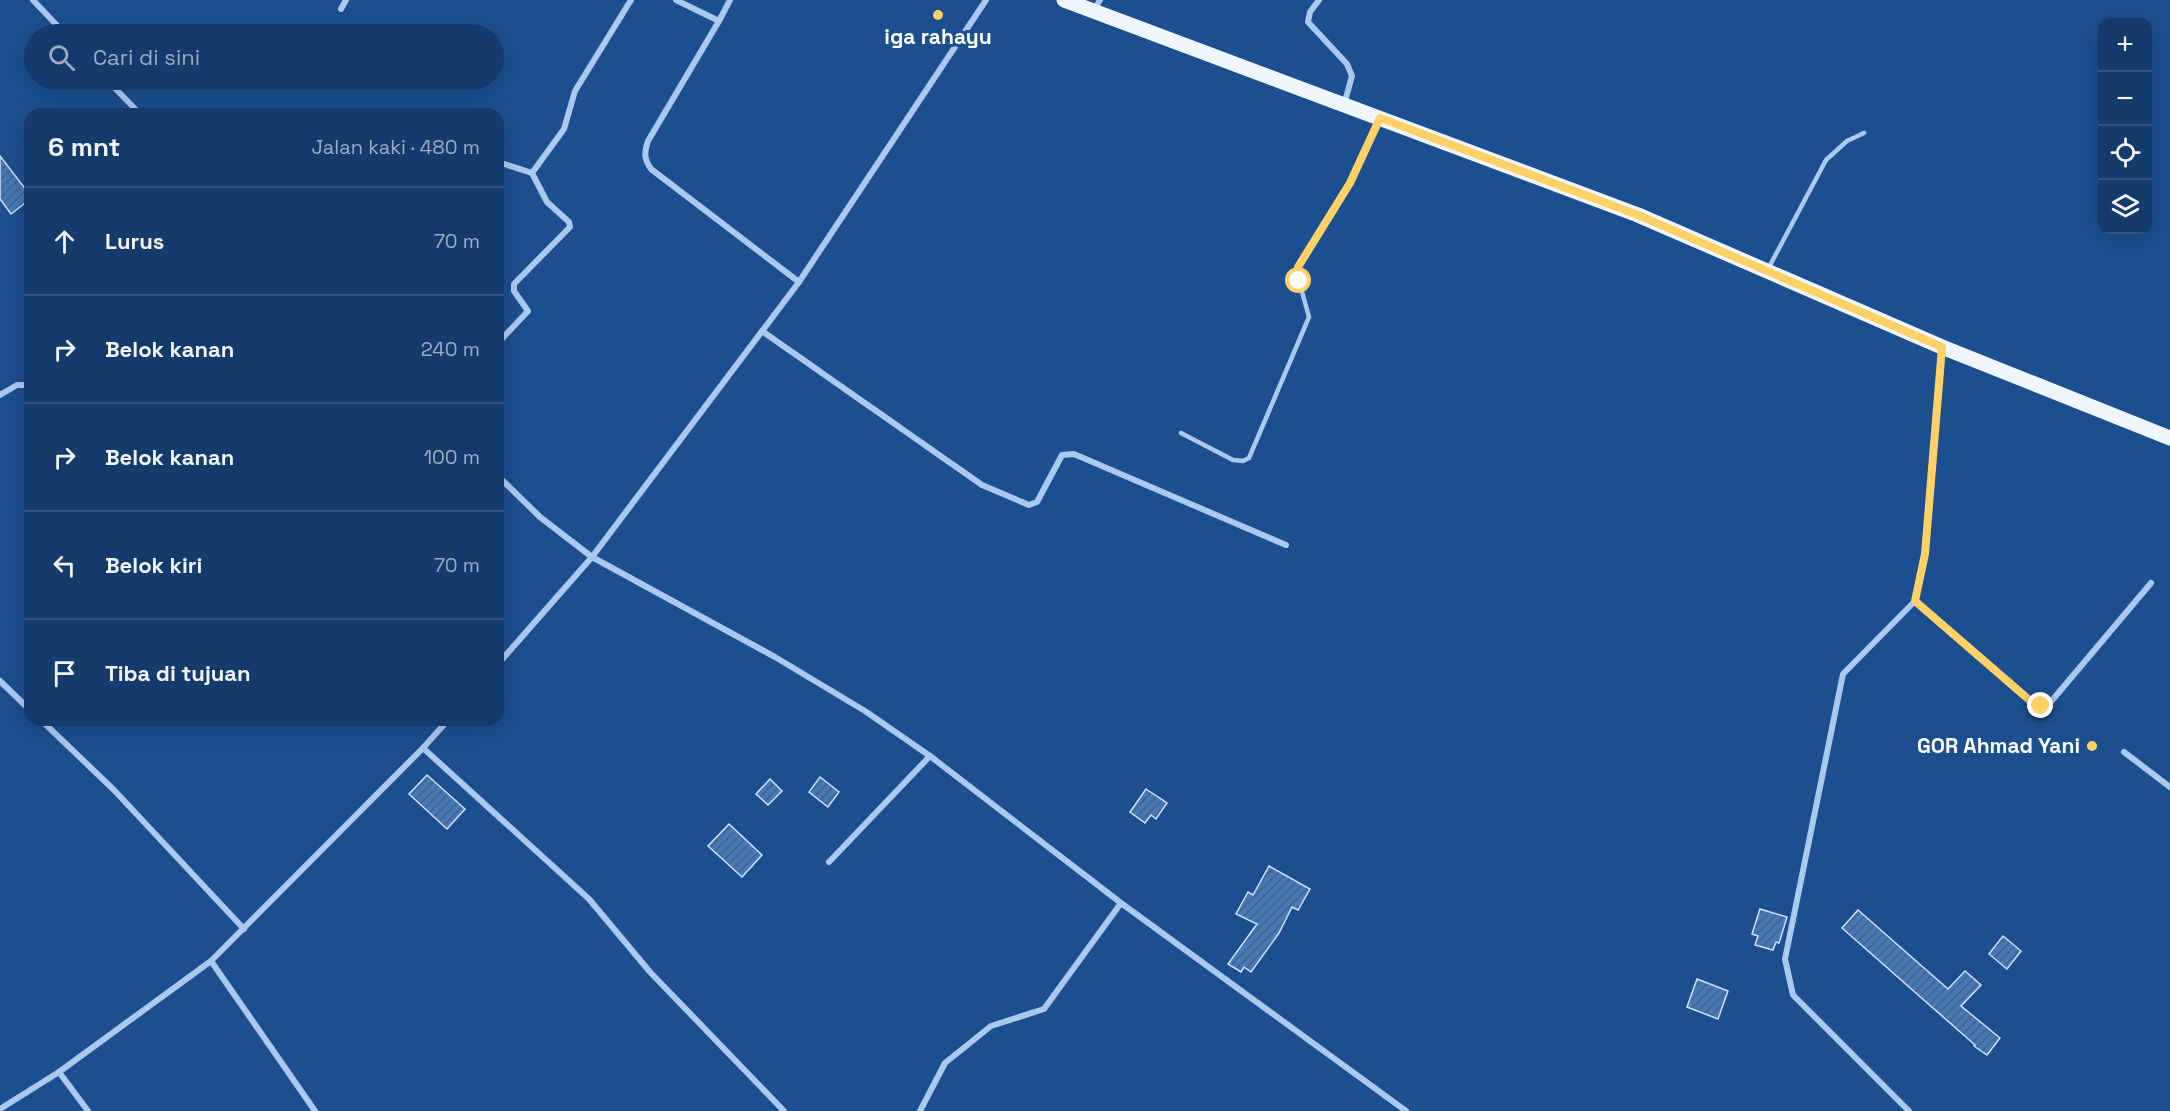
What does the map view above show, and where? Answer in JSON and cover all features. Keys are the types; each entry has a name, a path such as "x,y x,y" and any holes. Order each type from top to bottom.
{"main road":[{"path":"1064,0 1097,5 1344,105 1608,203 1942,347 2170,438"}],"street":[{"path":"33,0 56,24"},
{"path":"340,9 346,0"},
{"path":"532,173 564,129 575,91 631,0"},
{"path":"676,0 719,21"},
{"path":"730,0 648,141 644,153 645,161 651,170 799,282"},
{"path":"504,656 592,557 799,282 986,0"},
{"path":"1319,0 1310,12 1308,22 1347,64 1352,76 1344,105"},
{"path":"117,90 134,108"},
{"path":"504,164 532,173 542,195 569,222 570,227 514,284 514,291 527,308 527,313 504,337"},
{"path":"762,332 982,485 1029,505 1037,502 1062,455 1074,454 1286,545"},
{"path":"1909,1111 1793,995 1785,959 1843,674 1915,601 1925,554 1942,347"},
{"path":"0,395 17,385 24,385"},
{"path":"504,482 540,517 592,557 775,657 865,711 930,756 1121,903 1406,1111"},
{"path":"1915,601 2034,704 2041,706 2049,704 2151,583"},
{"path":"0,681 24,704"},
{"path":"47,726 114,790 244,929"},
{"path":"0,1109 60,1072 211,961 443,726"},
{"path":"423,748 589,900 650,972 784,1111"},
{"path":"2124,752 2170,787"},
{"path":"829,862 930,756"},
{"path":"920,1111 945,1063 991,1026 1044,1009 1121,903"},
{"path":"211,961 315,1111"},
{"path":"60,1072 88,1111"}],"lane":[{"path":"1181,433 1233,460 1243,461 1249,458 1309,317 1299,281 1298,267 1350,183 1380,118"},
{"path":"1767,271 1826,160 1847,141 1864,133"}],"building":[{"path":"0,156 24,187 24,204 11,214 0,199"},
{"path":"427,775 465,809 447,829 409,794"},
{"path":"820,777 839,792 828,807 809,792"},
{"path":"770,779 782,791 768,805 756,794"},
{"path":"1146,789 1167,803 1156,819 1151,815 1145,823 1130,812"},
{"path":"729,824 762,855 742,877 708,846"},
{"path":"1269,866 1310,889 1298,910 1292,907 1279,933 1251,972 1244,967 1241,972 1228,964 1257,924 1236,914 1248,892 1253,895"},
{"path":"1760,909 1787,917 1779,943 1776,942 1773,950 1755,945 1758,936 1752,934"},
{"path":"1858,910 1948,989 1965,971 1981,985 1961,1006 2000,1038 1987,1055 1842,928"},
{"path":"2003,936 2021,951 2007,969 1989,954"},
{"path":"1697,979 1728,991 1718,1019 1687,1007"}],"place":[{"name":"iga rahayu","path":"938,15"},
{"name":"GOR Ahmad Yani","path":"2092,746"}],"route":[{"path":"1299,281 1298,267 1350,183 1380,118 1638,215 1942,347 1925,554 1915,601 2034,704 2041,706"}]}
